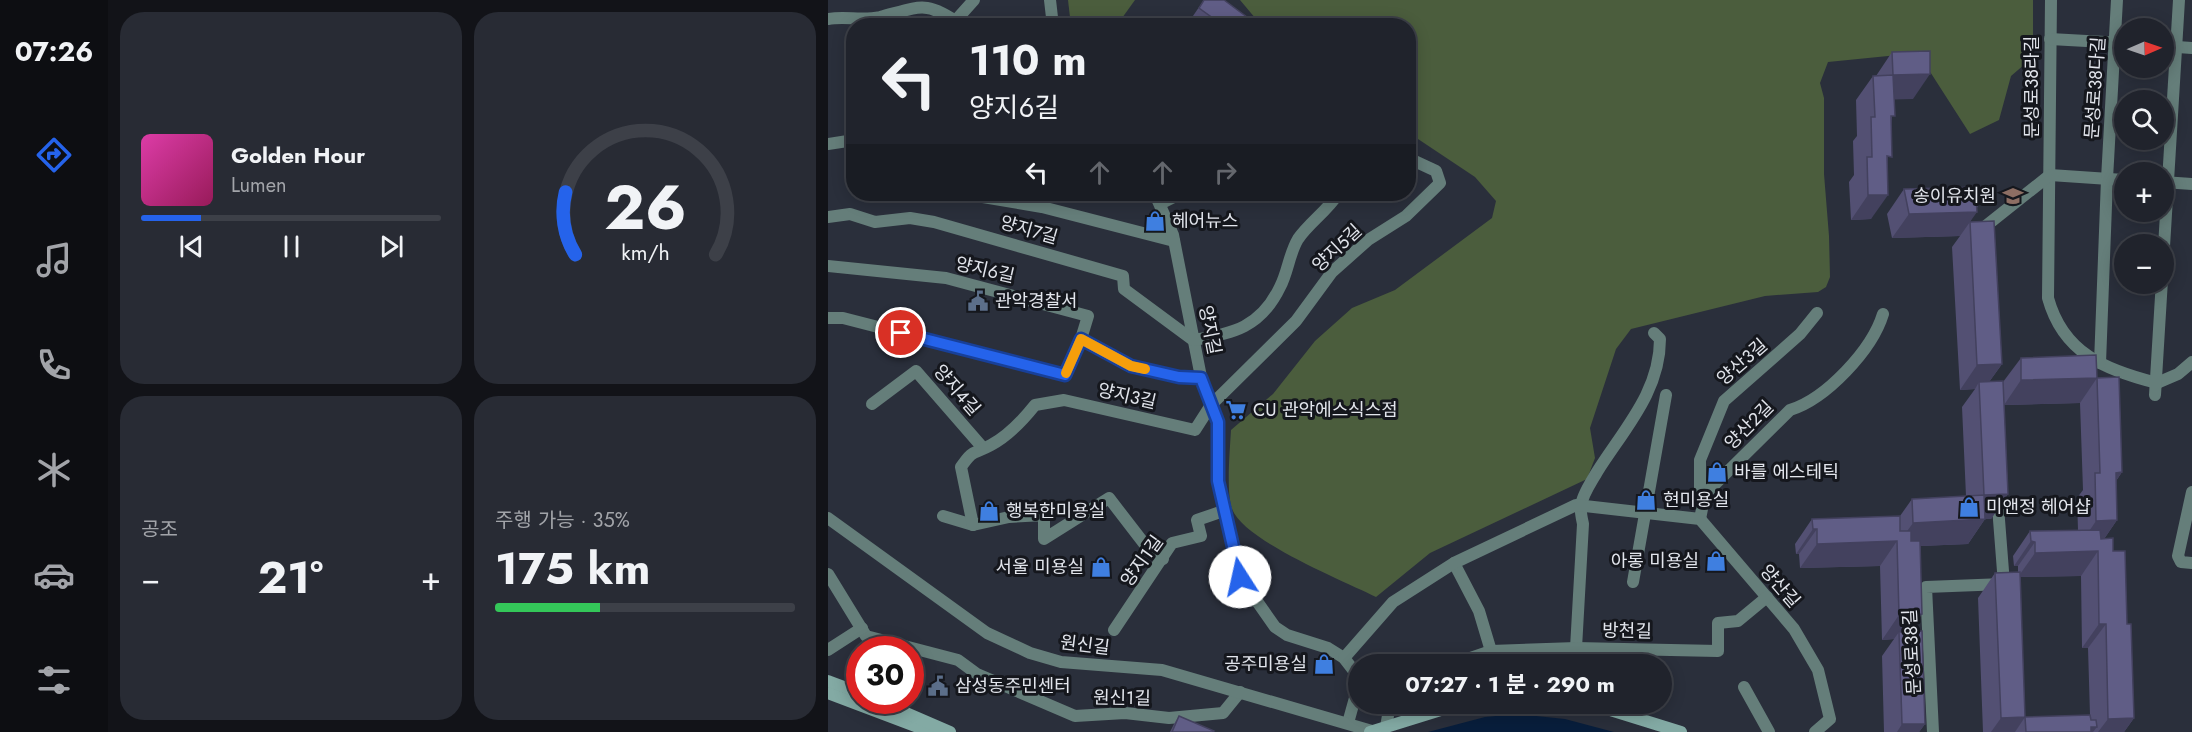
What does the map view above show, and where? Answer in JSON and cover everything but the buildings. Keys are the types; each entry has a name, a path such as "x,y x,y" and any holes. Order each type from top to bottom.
{"main road":[{"path":"828,681 846,688"},
{"path":"828,693 931,732"},
{"path":"908,714 950,732"},
{"path":"1371,732 1428,714"},
{"path":"1623,714 1681,732"}],"street":[{"path":"963,18 974,0"},
{"path":"1050,0 1052,18"},
{"name":"문성로38라길","path":"2050,175 2051,0"},
{"name":"문성로38다길","path":"2117,0 2118,18"},
{"path":"2168,162 2179,0"},
{"path":"854,18 880,17 914,3 932,2 946,7 956,18"},
{"path":"828,19 846,18"},
{"path":"2050,39 2114,43"},
{"path":"2174,47 2192,48"},
{"name":"문성로38다길","path":"2107,179 2117,78"},
{"path":"828,144 846,141"},
{"name":"양지5길","path":"1211,405 1296,321 1332,272 1368,240 1406,216 1440,183 1436,171 1416,162"},
{"path":"2050,175 2048,298 2053,317 2070,342 2088,358 2156,389"},
{"path":"1981,242 1981,230 2050,175 2114,179"},
{"path":"2100,363 2107,179"},
{"path":"2174,183 2192,184"},
{"path":"1028,201 1174,241"},
{"name":"양지길","path":"1159,201 1174,241 1201,378 1218,422 1218,481 1240,577 1275,627 1287,635 1328,648 1344,658"},
{"name":"양지5길","path":"1193,339 1237,332 1269,306 1281,287 1299,238 1333,201"},
{"name":"양지7길","path":"828,217 850,214 875,222 910,218 933,222 1123,276 1124,289 1193,339"},
{"path":"2156,389 2164,222"},
{"name":"양지6길","path":"828,266 946,278 1047,304 1088,316 1081,339"},
{"name":"양산3길","path":"1700,519 1700,460 1724,401 1775,358 1800,334 1817,313"},
{"name":"양산2길","path":"1700,519 1705,494 1790,410 1807,405 1859,357 1878,330 1883,314"},
{"path":"828,318 843,318 1065,375 1081,339 1131,366 1179,377 1201,378"},
{"path":"1576,648 1583,524 1581,505 1593,478 1634,419 1652,385 1660,361 1660,339 1654,333"},
{"path":"2156,389 2192,362"},
{"name":"양지4길","path":"872,404 916,371 983,448"},
{"path":"1633,582 1666,395"},
{"name":"양지3길","path":"973,525 961,467 971,452 991,445 1023,420 1035,405 1064,400 1195,430 1211,405"},
{"name":"문성로38길","path":"1934,732 1926,587 2004,584 1996,484"},
{"path":"2186,562 2178,556 2192,492"},
{"path":"943,516 973,525 1009,517 1044,515 1044,539 1109,498 1146,546 1163,559"},
{"path":"1348,723 1358,687 1354,671 1344,658 1393,602 1454,563 1576,505 1700,519"},
{"name":"양지1길","path":"1114,630 1172,543 1201,536 1197,520 1226,510"},
{"name":"원신길","path":"828,518 987,633 1030,653 1061,662 1162,670 1348,723 1371,732"},
{"name":"양산길","path":"1700,519 1794,629 1818,669 1830,719 1815,732"},
{"path":"1454,563 1479,611 1491,651"},
{"name":"원신1길","path":"828,574 866,636 958,660 977,674 1075,716 1125,713 1169,718 1223,713 1240,692"},
{"name":"방천길","path":"1482,654 1491,651 1576,648 1718,651 1718,623 1738,621 1767,597"},
{"path":"828,650 862,628"},
{"path":"1744,687 1769,732"},
{"path":"1386,727 1388,714"}],"green space":[{"path":"1068,0 1135,0 1122,18 1070,18"},
{"path":"1240,0 2033,0 2033,44 2025,64 2011,76 1999,120 1970,134 1918,53 1828,62 1820,83 1824,98 1824,174 1829,236 1830,277 1826,287 1818,292 1765,296 1631,329 1616,349 1590,428 1595,458 1587,479 1430,553 1376,597 1274,547 1240,521 1232,509 1229,492 1231,430 1273,394 1315,341 1352,308 1395,290 1492,218 1496,201 1475,177 1416,138 1416,18 1255,18"}],"water":[{"path":"1518,714 1565,719 1614,732 1428,732 1485,717"}],"slow traffic":[{"path":"1066,373 1081,339 1131,366 1145,369"}],"place":[{"name":"송이유치원","path":"2013,196"},
{"name":"헤어뉴스","path":"1155,221"},
{"name":"관악경찰서","path":"978,301"},
{"name":"CU 관악에스식스점","path":"1236,410"},
{"name":"바를 에스테틱","path":"1717,472"},
{"name":"현미용실","path":"1646,500"},
{"name":"미앤정 헤어샵","path":"1969,507"},
{"name":"행복한미용실","path":"989,511"},
{"name":"아롱 미용실","path":"1716,561"},
{"name":"서울 미용실","path":"1101,567"},
{"name":"공주미용실","path":"1324,664"},
{"name":"삼성동주민센터","path":"938,686"}],"route":[{"path":"901,333 1065,375 1081,339 1131,366 1179,377 1201,378 1218,422 1218,481 1233,537 1240,577"}]}
